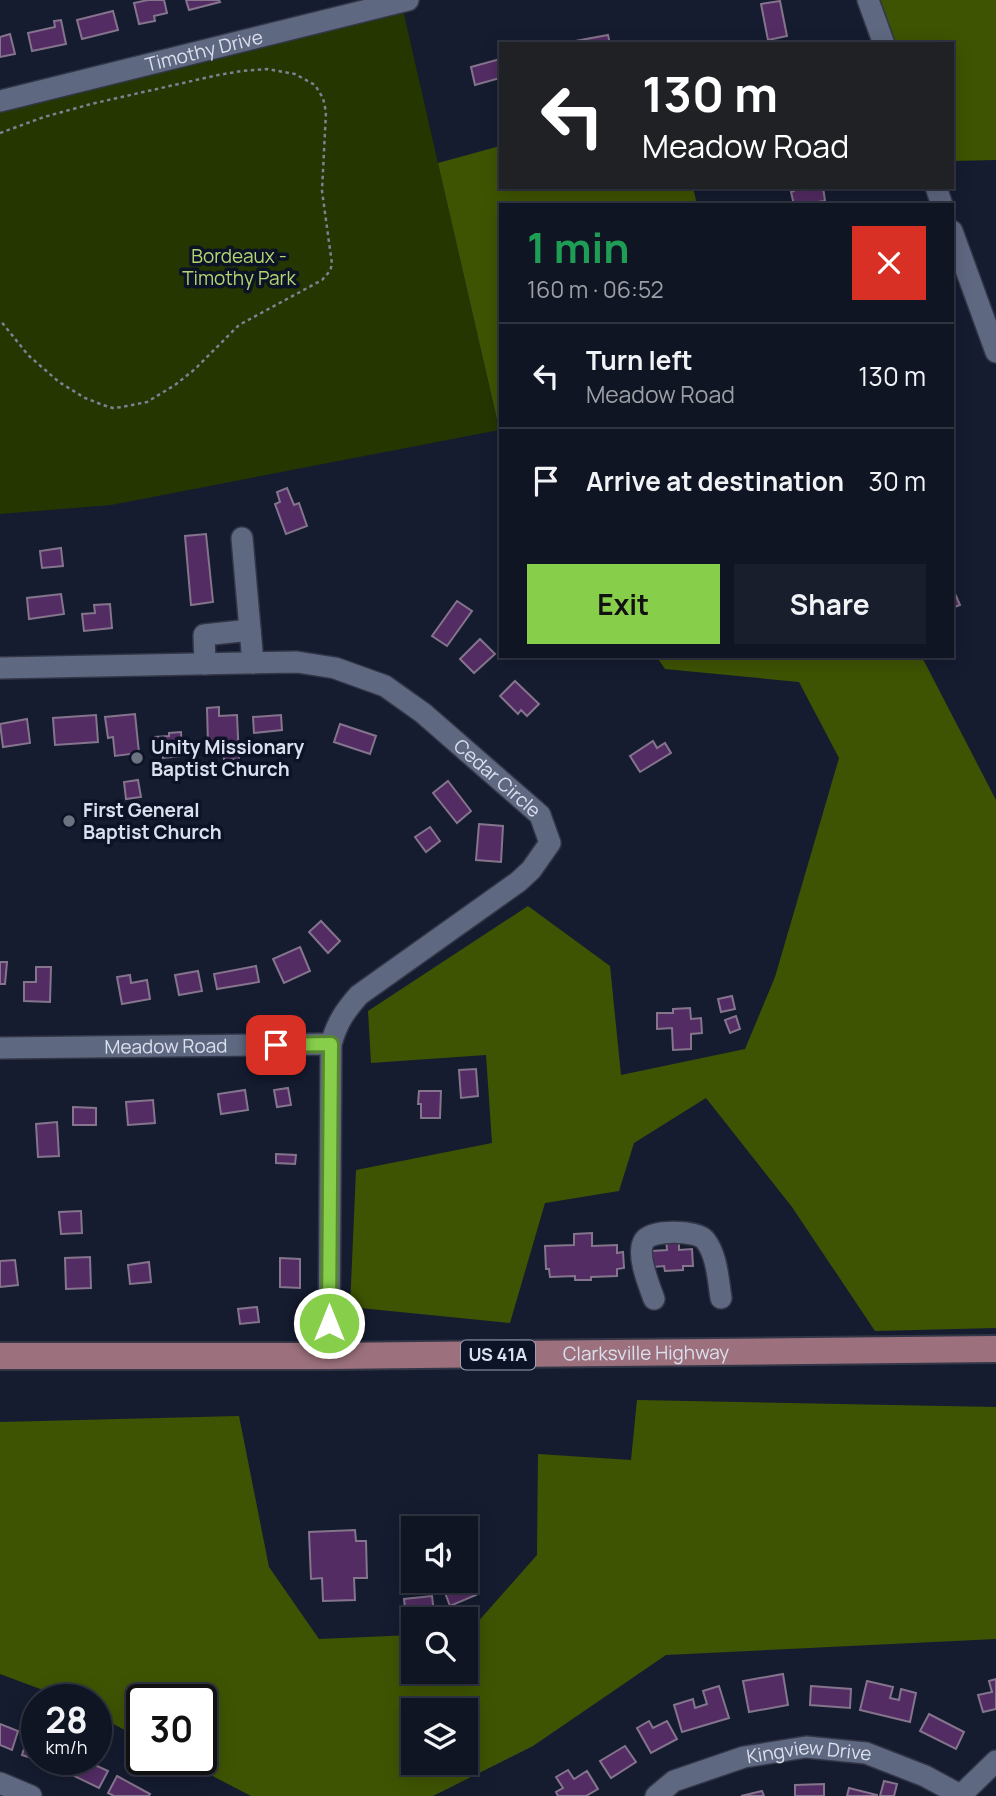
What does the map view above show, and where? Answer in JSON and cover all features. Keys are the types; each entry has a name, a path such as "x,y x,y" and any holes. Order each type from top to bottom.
{"main road":[{"name":"Clarksville Highway","path":"0,1356 329,1356 996,1349"}],"street":[{"name":"Timothy Drive","path":"0,101 408,0"},
{"path":"868,0 883,42"},
{"path":"954,236 996,352"},
{"path":"242,538 253,663"},
{"path":"205,664 204,635 250,630"},
{"name":"Cedar Circle","path":"0,668 297,662 335,668 385,686 423,713 540,816 550,843 531,870 359,995 340,1018 331,1044 329,1356"},
{"name":"Meadow Road","path":"0,1048 331,1044"},
{"path":"654,1299 642,1254 643,1242 649,1236 671,1233 701,1236 706,1242 715,1265 721,1298"},
{"name":"Kingview Drive","path":"656,1796 674,1781 744,1757 806,1747 866,1753 925,1776 961,1796"},
{"path":"961,1796 996,1761"},
{"path":"0,1783 31,1796"}],"path":[{"path":"0,133 91,104 218,75 267,69 296,74 315,85 325,106 327,120 322,201 331,264 330,271 323,280 250,317 185,379 147,402 137,405 113,408 77,393 28,355 0,320"}],"green space":[{"path":"868,0 996,0 996,160 954,161 954,42 883,42"},
{"name":"Bordeaux - Timothy Park","path":"403,10 499,430 111,505 0,514 0,109"},
{"path":"499,146 499,189 693,189 697,203 499,203 499,429 438,163"},
{"path":"657,658 921,658 996,800 996,1328 875,1331 792,1207 706,1098 634,1143 619,1191 545,1203 510,1323 350,1307 356,1170 492,1143 486,1055 371,1063 368,1011 528,906 610,966 621,1075 745,1049 775,977 839,758 799,682 665,669"},
{"path":"637,1400 996,1407 996,1639 666,1655 533,1746 478,1774 478,1698 401,1698 401,1775 475,1775 433,1796 251,1796 211,1775 217,1775 217,1684 126,1684 126,1731 112,1723 112,1684 27,1684 0,1674 0,1422 239,1416 269,1567 319,1639 401,1636 401,1684 478,1684 478,1622 537,1555 538,1454 631,1460"}],"building":[{"path":"164,0 167,13 154,16 155,21 139,24 134,3"},
{"path":"186,0 219,0 220,2 189,10"},
{"path":"780,1 787,36 768,40 761,4"},
{"path":"113,11 118,30 82,39 77,20"},
{"path":"61,20 66,44 32,51 28,33 55,27 54,21"},
{"path":"10,34 15,54 0,57 0,37"},
{"path":"608,35 610,42 570,42"},
{"path":"499,59 499,78 475,85 471,67"},
{"path":"823,189 825,201 794,203 791,192"},
{"path":"287,488 294,505 299,503 307,526 286,534 275,504 280,502 277,492"},
{"path":"206,534 213,602 191,605 185,536"},
{"path":"61,548 63,566 42,568 40,551"},
{"path":"954,592 960,605 954,607"},
{"path":"61,594 64,614 29,619 27,598"},
{"path":"457,601 472,611 447,646 432,636"},
{"path":"110,604 112,628 84,631 82,614 95,613 94,605"},
{"path":"480,639 495,654 474,673 460,659"},
{"path":"515,681 539,704 527,716 521,710 518,714 500,696"},
{"path":"219,707 219,716 237,715 239,759 224,760 224,750 215,750 215,744 208,744 207,708"},
{"path":"135,714 139,753 115,756 113,737 108,738 105,717"},
{"path":"96,715 98,742 55,745 53,718"},
{"path":"281,715 282,730 254,733 253,717"},
{"path":"27,719 30,743 3,747 0,724"},
{"path":"340,724 376,736 370,754 334,742"},
{"path":"181,732 182,756 163,758 163,750 156,750 155,737"},
{"path":"653,741 657,748 665,743 671,753 640,772 630,756"},
{"path":"138,780 141,797 126,799 124,782"},
{"path":"448,781 471,811 457,823 433,793"},
{"path":"479,824 503,826 501,862 476,860"},
{"path":"430,827 440,841 426,852 415,837"},
{"path":"321,921 340,941 328,953 309,932"},
{"path":"300,947 310,971 284,983 273,959"},
{"path":"0,962 7,962 5,984 0,984"},
{"path":"256,966 259,982 217,989 214,974"},
{"path":"36,967 51,967 50,1002 24,1001 24,982 36,982"},
{"path":"198,971 202,991 179,995 175,975"},
{"path":"130,975 131,983 147,980 150,999 122,1004 117,977"},
{"path":"732,996 735,1009 721,1012 718,999"},
{"path":"690,1008 691,1019 701,1018 702,1033 691,1034 691,1049 673,1050 672,1028 657,1029 657,1013 673,1013 673,1009"},
{"path":"736,1016 740,1029 730,1033 725,1020"},
{"path":"476,1069 478,1096 461,1098 459,1070"},
{"path":"288,1088 291,1105 277,1107 274,1090"},
{"path":"245,1090 248,1110 221,1114 218,1094"},
{"path":"419,1091 441,1091 440,1118 421,1118"},
{"path":"153,1100 155,1123 128,1125 126,1102"},
{"path":"73,1107 96,1108 96,1125 73,1125"},
{"path":"57,1122 59,1156 38,1157 36,1124"},
{"path":"276,1154 296,1155 295,1164 276,1163"},
{"path":"81,1211 82,1233 61,1234 59,1212"},
{"path":"592,1233 592,1246 617,1245 617,1253 623,1252 624,1268 617,1269 617,1276 591,1277 591,1280 575,1280 575,1276 550,1277 549,1269 546,1269 545,1246 574,1245 574,1234"},
{"path":"666,1238 679,1238 679,1250 692,1249 693,1266 683,1266 683,1270 665,1271 664,1266 653,1267 652,1251 667,1250"},
{"path":"90,1257 91,1288 66,1289 65,1258"},
{"path":"280,1258 300,1259 300,1288 280,1287"},
{"path":"15,1260 18,1285 0,1287 0,1261"},
{"path":"149,1262 151,1282 130,1284 128,1265"},
{"path":"257,1307 259,1322 240,1324 238,1309"},
{"path":"355,1530 356,1541 366,1541 367,1578 354,1578 355,1600 323,1601 322,1578 311,1579 309,1532"},
{"path":"445,1593 475,1593 476,1595 450,1606"},
{"path":"432,1596 433,1607 405,1607 404,1599"},
{"path":"783,1674 788,1705 749,1712 743,1681"},
{"path":"996,1679 996,1709 983,1712 978,1695 992,1692 989,1681"},
{"path":"867,1681 893,1687 890,1698 899,1700 901,1689 916,1693 910,1722 860,1710"},
{"path":"719,1686 729,1718 682,1732 674,1705 693,1699 695,1708 707,1704 703,1691"},
{"path":"811,1686 851,1689 850,1708 810,1705"},
{"path":"929,1714 964,1732 956,1749 920,1731"},
{"path":"649,1721 653,1728 667,1721 677,1739 651,1753 637,1728"},
{"path":"0,1724 18,1731 12,1750 0,1745"},
{"path":"625,1746 636,1762 611,1778 600,1761"},
{"path":"568,1770 574,1779 587,1771 598,1789 586,1796 558,1796 556,1792 563,1788 556,1777"},
{"path":"72,1775 106,1775 99,1788"},
{"path":"117,1776 150,1794 149,1796 114,1796 108,1793"},
{"path":"884,1781 897,1784 894,1796 880,1796"},
{"path":"824,1784 824,1796 795,1796 795,1785"},
{"path":"849,1788 877,1795 877,1796 847,1796"},
{"path":"762,1791 764,1796 741,1796"}],"place":[{"name":"Unity Missionary Baptist Church","path":"137,758"},
{"name":"First General Baptist Church","path":"69,821"}],"route":[{"path":"276,1045 331,1044 329,1323"}]}
